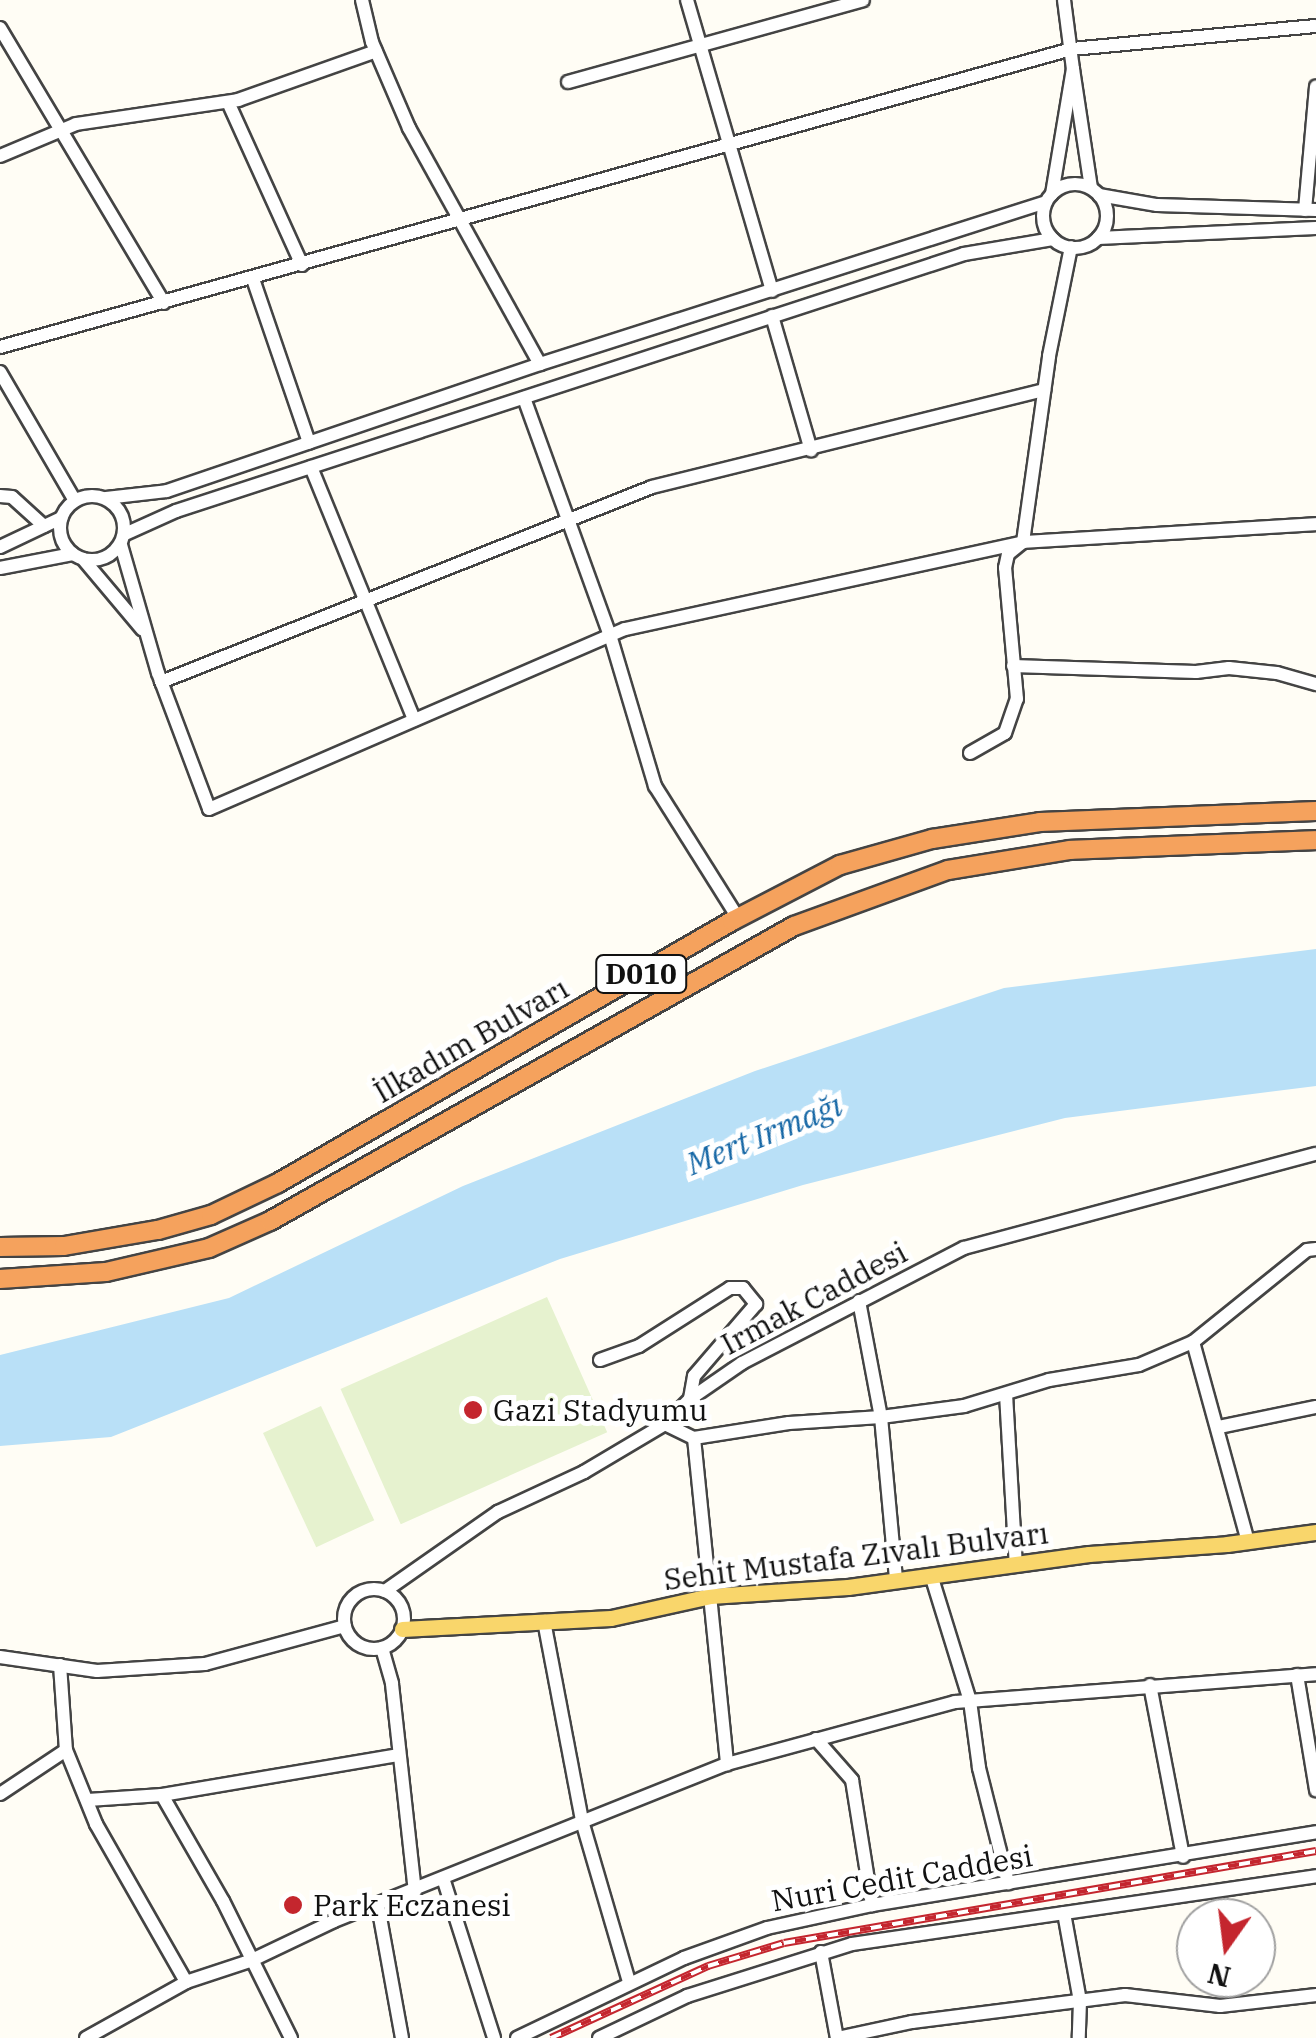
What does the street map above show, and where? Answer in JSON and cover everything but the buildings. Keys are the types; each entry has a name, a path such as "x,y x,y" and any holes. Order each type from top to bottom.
{"highway":[{"name":"İlkadım Bulvarı","path":"0,1247 64,1246 158,1230 211,1216 278,1183 738,918 840,865 932,839 1040,822 1316,811"},
{"name":"İlkadım Bulvarı","path":"0,1279 106,1272 210,1248 270,1221 794,926 948,870 1070,850 1316,840"}],"main road":[{"name":"Sehit Mustafa Zıvalı Bulvarı","path":"402,1629 611,1618 710,1596 896,1580 1088,1554 1316,1532"}],"street":[{"path":"362,0 376,51 410,128 540,364"},
{"path":"687,0 772,291"},
{"path":"568,82 863,0"},
{"path":"1064,0 1095,192 1107,212 1098,238"},
{"path":"0,347 462,222 1072,49 1316,26"},
{"path":"0,28 164,303"},
{"path":"0,156 76,124 228,102 376,51"},
{"path":"1053,239 1044,222 1073,69"},
{"path":"0,547 61,518 74,500 85,496 106,498 167,491 1049,198 1070,184 1156,204 1310,210 1316,86"},
{"path":"228,102 302,266"},
{"path":"0,568 78,557 104,558 123,539 176,511 964,254 1053,239 1071,247 1098,238 1316,228"},
{"path":"970,753 1005,733 1018,699 1005,568 1008,554 1022,542 1044,390 1071,247"},
{"path":"253,278 309,443"},
{"path":"772,316 810,450"},
{"path":"0,372 74,500"},
{"path":"162,682 652,487 1044,390"},
{"path":"524,398 610,635 655,786 738,918"},
{"path":"311,467 414,720"},
{"path":"0,496 12,497 44,526"},
{"path":"106,498 122,513 123,539 147,634 209,809 610,635 1022,542 1316,524"},
{"path":"61,518 61,538 147,634"},
{"path":"1013,666 1196,672 1229,668 1277,672 1316,684"},
{"name":"Irmak Caddesi","path":"385,1591 498,1512 584,1472 665,1424 690,1398 742,1363 964,1248 1316,1154"},
{"path":"665,1424 694,1438 789,1423 882,1417 964,1406 1050,1380 1139,1366 1193,1342 1307,1250 1316,1249"},
{"path":"600,1360 639,1346 730,1288 743,1288 756,1304 694,1376 690,1398"},
{"path":"859,1300 882,1417 896,1580"},
{"path":"1193,1342 1248,1541"},
{"path":"1006,1394 1016,1566"},
{"path":"1218,1427 1316,1407"},
{"path":"694,1438 726,1764"},
{"path":"931,1575 970,1701 979,1768 1008,1883"},
{"path":"366,1590 385,1591 403,1611 402,1629 382,1648 355,1642 345,1626 351,1600 366,1590"},
{"path":"544,1621 582,1821 629,1982"},
{"path":"0,1658 98,1670 205,1664 345,1626"},
{"path":"382,1648 392,1684 415,1892"},
{"path":"60,1666 66,1750 96,1824 186,1982"},
{"path":"1297,1674 1316,1790"},
{"path":"86,2038 186,1982 250,1961 334,1920 415,1892 726,1764 970,1701 1316,1674"},
{"path":"1150,1685 1182,1857"},
{"path":"816,1739 852,1780 872,1904"},
{"path":"0,1794 66,1750"},
{"path":"88,1800 162,1796 398,1755"},
{"path":"162,1796 223,1901 291,2038"},
{"name":"Nuri Cedit Caddesi","path":"517,2038 629,1982 732,1938 872,1904 1182,1857 1316,1832"},
{"name":"Nuri Cedit Caddesi","path":"599,2038 687,1996 821,1952 1316,1876"},
{"path":"443,1878 494,2038"},
{"path":"378,1906 402,2038"},
{"path":"1064,1914 1080,2001 1079,2038"},
{"path":"821,1952 837,2038 912,2022 1124,1995 1220,2006 1316,1995"}],"green space":[{"name":"Gazi Stadyumu","path":"547,1297 607,1432 401,1524 341,1389"},
{"path":"321,1406 374,1520 316,1547 263,1433"}],"water":[{"name":"Mert Irmağı","path":"1316,949 1316,1086 1065,1118 803,1185 560,1259 111,1437 0,1446 0,1355 229,1298 463,1186 755,1071 1004,988"}],"railway":[{"path":"551,2038 708,1966 784,1943 1316,1851"}],"place":[{"name":"Gazi Stadyumu","path":"473,1410"},
{"name":"Park Eczanesi","path":"293,1905"}]}
